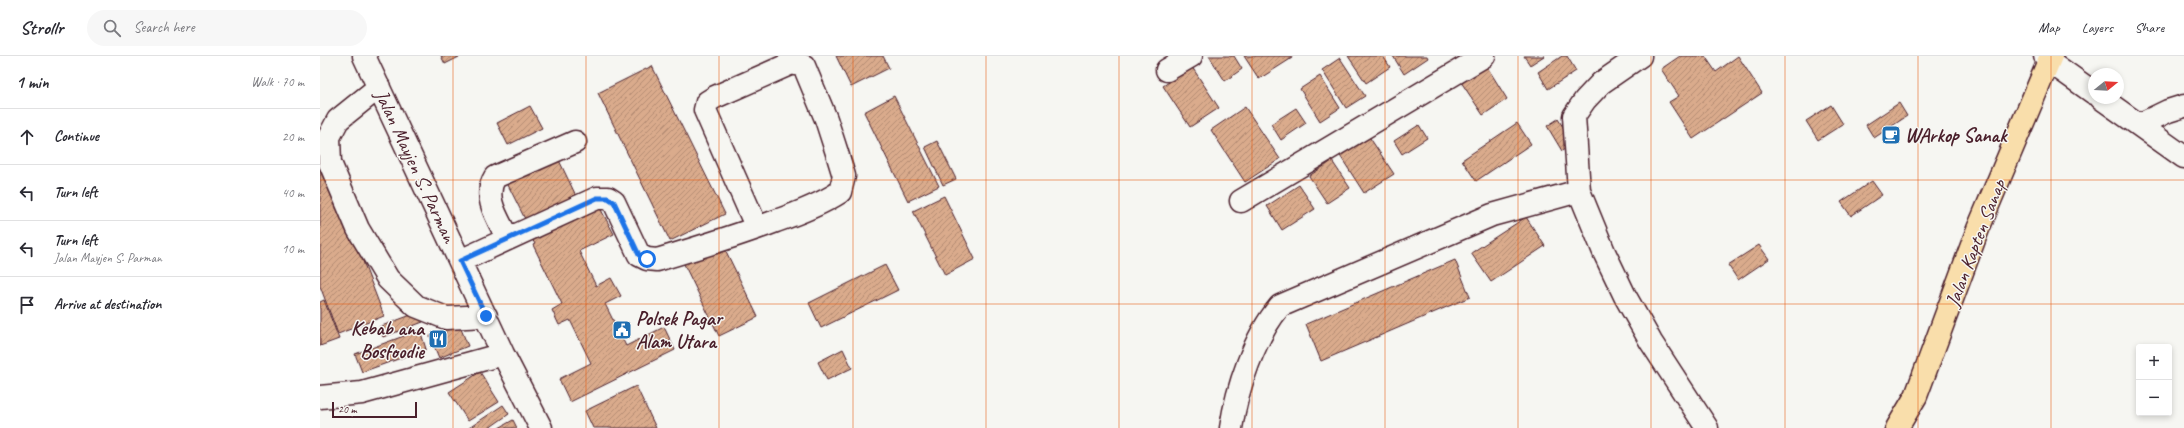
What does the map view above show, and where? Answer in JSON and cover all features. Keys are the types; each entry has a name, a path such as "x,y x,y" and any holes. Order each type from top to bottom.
{"main road":[{"name":"Jalan Kapten Sanap","path":"1897,428 1916,396 1978,229 2048,58"}],"street":[{"name":"Jalan Mayjen S. Parman","path":"364,56 503,354 541,428"},
{"path":"1167,70 1191,56"},
{"path":"1241,201 1484,56"},
{"path":"1640,56 1601,83 1585,100 1574,116 1579,191 1604,252 1625,296 1651,342 1706,428"},
{"path":"2048,58 2088,88"},
{"path":"460,261 597,198 608,198 614,202 639,255 647,259 658,260 757,228 821,204 840,192 844,176 826,119 804,66 798,63 792,63 715,97 707,102 705,110 757,228"},
{"path":"379,87 338,120 329,137 330,163 358,229 388,279 416,306 446,318 486,316"},
{"path":"2109,104 2184,157"},
{"path":"2139,125 2168,111 2184,106"},
{"path":"508,239 489,197 490,185 495,177 574,142"},
{"path":"1231,428 1234,411 1244,377 1270,317 1280,306 1492,215 1579,191"},
{"path":"320,397 362,393 503,354"}],"building":[{"path":"441,56 461,56 445,64"},
{"path":"836,56 883,56 889,68 851,87"},
{"path":"1209,56 1234,56 1242,69 1225,81"},
{"path":"1244,56 1291,56 1292,58 1259,79"},
{"path":"1348,56 1383,56 1390,67 1366,83"},
{"path":"1393,56 1427,56 1428,58 1404,74"},
{"path":"1524,56 1544,56 1530,65"},
{"path":"1562,56 1567,56 1576,71 1548,89 1538,72"},
{"path":"1680,56 1705,56 1716,72 1738,56 1762,93 1693,139 1669,102 1679,96 1661,69"},
{"path":"1340,58 1365,96 1346,108 1322,70"},
{"path":"1484,62 1507,99 1483,115 1459,79"},
{"path":"652,66 725,214 670,241 598,93"},
{"path":"1192,67 1219,108 1190,127 1163,86"},
{"path":"1320,76 1340,108 1320,121 1300,89"},
{"path":"894,96 939,186 908,201 864,112"},
{"path":"1899,103 1907,116 1874,138 1866,125"},
{"path":"1831,105 1843,124 1818,140 1806,121"},
{"path":"530,106 542,128 508,145 497,123"},
{"path":"1245,107 1280,159 1245,182 1211,130"},
{"path":"1296,108 1306,123 1281,140 1271,124"},
{"path":"1558,119 1573,143 1562,151 1547,126"},
{"path":"1517,123 1531,144 1476,181 1462,160"},
{"path":"1419,125 1427,138 1402,154 1394,141"},
{"path":"1366,132 1394,174 1364,193 1337,151"},
{"path":"937,141 956,179 943,185 925,147"},
{"path":"320,149 384,316 338,334 320,286"},
{"path":"556,154 579,202 529,227 505,179"},
{"path":"1332,161 1350,188 1327,203 1309,176"},
{"path":"1872,181 1882,195 1851,216 1841,202"},
{"path":"1299,185 1315,209 1282,230 1267,206"},
{"path":"944,196 975,259 945,275 913,211"},
{"path":"599,206 614,234 579,251 596,286 611,278 621,296 605,304 626,346 664,327 675,350 570,402 559,379 591,363 570,320 559,325 552,310 562,304 533,245 535,244 532,239"},
{"path":"1526,217 1545,246 1491,282 1471,253"},
{"path":"721,241 758,317 719,336 682,260"},
{"path":"1759,245 1769,259 1738,280 1728,265"},
{"path":"1455,260 1470,297 1321,361 1306,324"},
{"path":"885,265 898,290 821,328 809,303"},
{"path":"324,300 339,339 320,346 320,302"},
{"path":"419,312 423,322 383,337 379,327"},
{"path":"459,324 468,346 439,358 430,336"},
{"path":"420,330 426,349 362,372 355,354"},
{"path":"843,349 852,368 827,380 818,362"},
{"path":"480,372 499,402 468,421 449,392"},
{"path":"636,386 656,428 593,428 585,411"},
{"path":"503,405 509,414 489,428 469,428"},
{"path":"513,420 517,428 499,428"}],"place":[{"name":"WArkop Sanak","path":"1891,135"},
{"name":"Polsek Pagar Alam Utara","path":"622,330"},
{"name":"Kebab ana Bosfoodie","path":"438,339"}],"route":[{"path":"486,316 460,261 597,198 608,198 614,202 639,255 647,259"}]}
